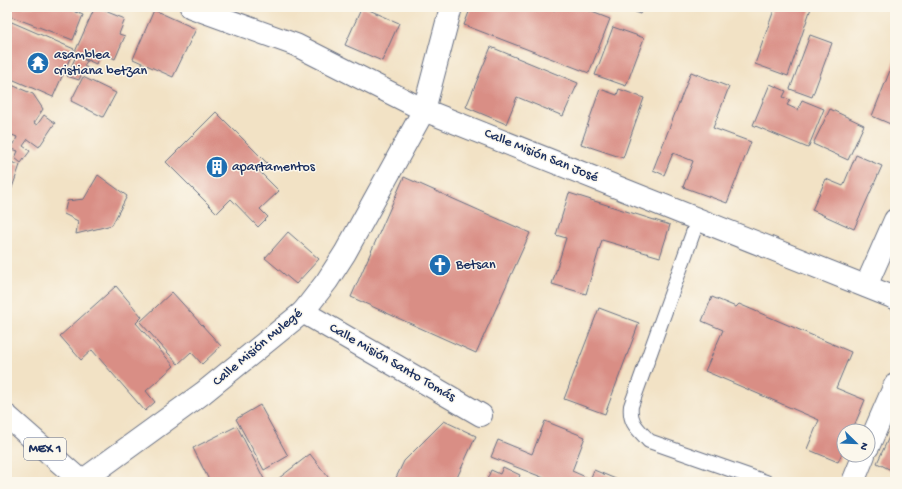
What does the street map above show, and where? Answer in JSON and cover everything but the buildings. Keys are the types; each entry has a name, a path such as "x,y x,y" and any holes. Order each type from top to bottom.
{"street":[{"name":"Calle Misión San José","path":"191,7 296,45 424,110 895,298"},
{"name":"Calle Misión Mulegé","path":"82,482 204,393 303,312 327,281 345,254 424,110 451,7"},
{"path":"866,286 895,220"},
{"name":"Calle Misión Santo Tomás","path":"303,312 481,415"},
{"path":"876,429 895,385"},
{"name":"MEX 1","path":"7,416 82,482"},
{"path":"853,482 861,463"}],"lane":[{"path":"698,219 631,406 630,416 635,426 649,441 766,482"}],"place":[{"name":"asamblea cristiana betzan","path":"38,63"},
{"name":"apartamentos","path":"217,167"},
{"name":"Betsan","path":"440,265"}]}
